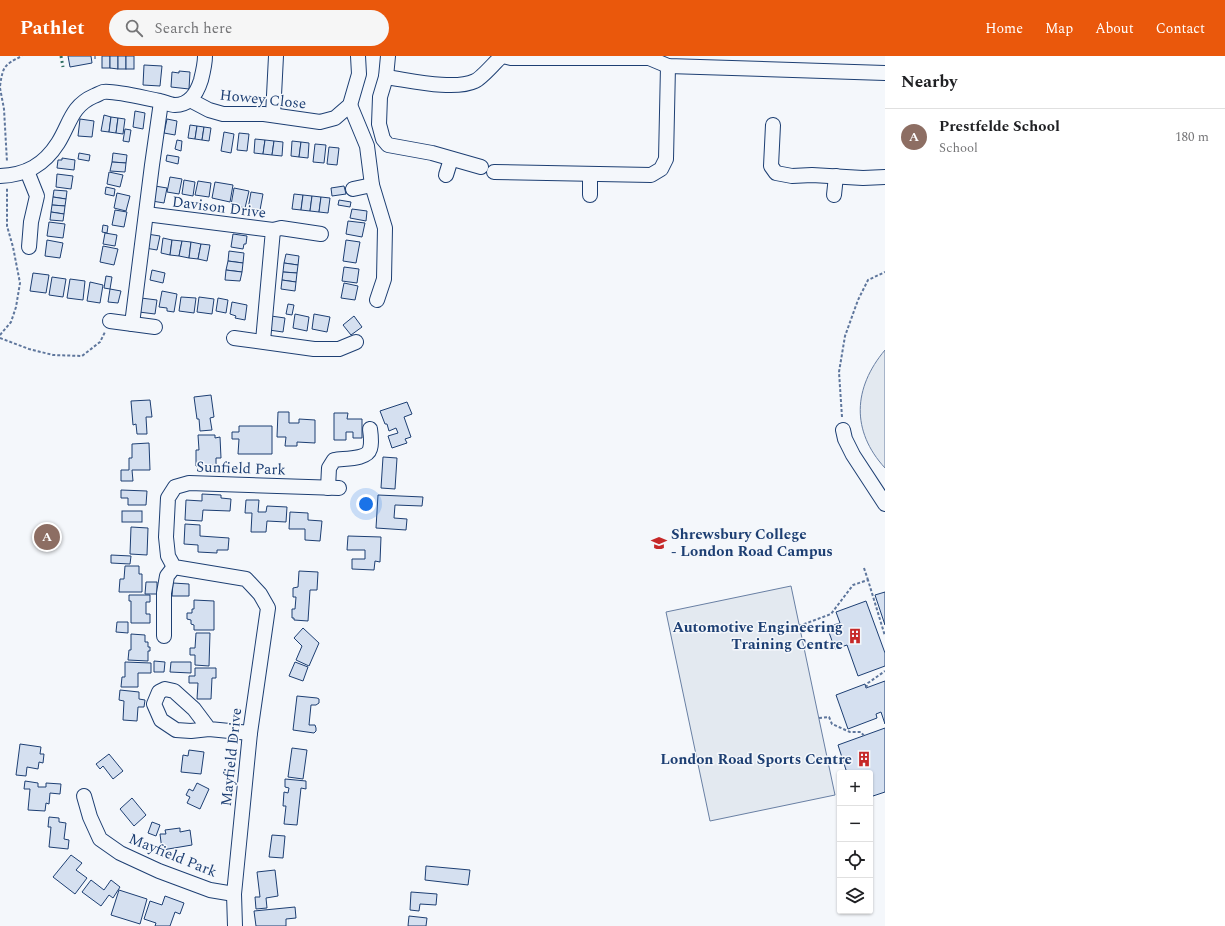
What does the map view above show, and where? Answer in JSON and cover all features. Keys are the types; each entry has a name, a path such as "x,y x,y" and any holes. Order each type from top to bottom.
{"street":[{"path":"4,176 15,175 27,171 42,161 58,142 76,108 86,99 103,92 121,94 174,105 184,104 190,100 198,88 206,56"},
{"path":"273,115 276,56"},
{"path":"358,56 359,74 350,105 367,146 372,185 385,228 384,279 377,300"},
{"path":"388,56 385,82 380,97 379,124 383,139 388,144 451,159 488,170 567,174 651,175 661,169 666,159 668,66"},
{"path":"385,82 448,85 464,84 476,81 503,56 511,58 649,57 668,66 885,73"},
{"name":"Howey Close","path":"190,100 209,110 223,114 264,114 320,122 335,118 350,105"},
{"path":"132,324 161,102"},
{"path":"773,125 771,166 776,173 792,176 812,175 863,178 885,177"},
{"path":"446,175 451,159"},
{"path":"27,171 37,196 29,247"},
{"path":"590,174 590,195"},
{"path":"834,195 836,176"},
{"path":"353,188 372,185"},
{"name":"Davison Drive","path":"146,214 274,230 263,341"},
{"path":"274,230 281,228 321,234"},
{"path":"110,321 156,327"},
{"path":"234,338 314,349 339,349 356,342"},
{"name":"Sunfield Park","path":"174,567 168,556 166,537 168,498 175,486 189,483 333,488 329,468 334,460 362,457 367,454 370,451 371,444 370,429"},
{"path":"843,430 848,447 885,504"},
{"path":"164,636 164,593 167,576 174,567"},
{"name":"Mayfield Drive","path":"174,567 246,579 260,594 268,608 250,732 234,894 235,926"},
{"path":"209,729 250,732"},
{"name":"Mayfield Park","path":"84,796 90,817 100,839 120,853 159,871 210,890 234,894"}],"path":[{"path":"22,56 7,63 2,72 0,87 4,109 4,176 7,226 20,283 16,307 11,322 0,337 29,349 53,355 82,356 100,342 110,321"},
{"path":"843,430 840,404 839,372 845,336 858,300 868,280 885,272"},
{"path":"864,568 885,636"},
{"path":"799,626 831,614 853,585 868,580"},
{"path":"866,688 868,683 885,671"},
{"path":"819,718 829,717 832,724 850,732 861,732 864,736"}],"shaded area":[{"path":"885,350 885,468 874,454 866,439 860,409 862,394 867,379 874,364"},
{"path":"791,586 835,795 710,821 666,612"}],"building":[{"path":"68,56 91,56 92,63 70,67"},
{"path":"102,56 110,56 110,68 102,68"},
{"path":"110,56 118,56 118,69 110,68"},
{"path":"118,56 126,56 126,69 118,69"},
{"path":"126,56 134,56 134,69 126,69"},
{"path":"144,65 162,66 160,86 143,85"},
{"path":"179,71 190,72 189,89 171,87 172,72 179,73"},
{"path":"135,111 145,113 143,129 133,127"},
{"path":"104,115 111,117 109,132 101,131"},
{"path":"111,117 118,118 116,133 109,132"},
{"path":"118,118 125,119 123,134 116,133"},
{"path":"80,119 94,121 92,137 78,136"},
{"path":"167,119 177,121 175,135 164,133"},
{"path":"190,125 197,126 195,139 188,138"},
{"path":"197,126 204,127 202,140 195,139"},
{"path":"204,127 211,128 209,141 202,140"},
{"path":"125,129 131,130 129,142 123,141"},
{"path":"224,132 234,134 231,153 221,151"},
{"path":"239,133 249,134 247,151 237,150"},
{"path":"255,139 265,140 263,154 254,153"},
{"path":"177,140 182,141 181,151 175,149"},
{"path":"265,140 274,141 272,155 263,154"},
{"path":"274,141 283,142 282,156 272,155"},
{"path":"292,141 301,142 299,157 291,156"},
{"path":"301,142 309,143 308,158 299,157"},
{"path":"315,144 326,145 324,163 313,162"},
{"path":"329,147 339,148 337,165 327,164"},
{"path":"79,153 90,155 89,161 78,159"},
{"path":"113,153 127,155 126,163 112,162"},
{"path":"167,155 179,157 178,164 166,161"},
{"path":"62,158 75,160 74,170 57,168 58,160 62,160"},
{"path":"112,162 126,163 125,172 110,171"},
{"path":"109,172 123,175 120,187 107,184"},
{"path":"57,174 73,176 71,189 56,187"},
{"path":"170,177 182,179 179,194 167,192"},
{"path":"184,180 195,182 193,196 182,194"},
{"path":"198,181 211,183 209,197 195,195"},
{"path":"215,182 233,185 230,202 212,198"},
{"path":"155,186 167,188 164,203 152,201"},
{"path":"344,186 346,194 332,196 331,188"},
{"path":"106,187 115,189 114,196 105,194"},
{"path":"234,188 249,191 245,208 231,205"},
{"path":"54,190 67,191 66,199 53,197"},
{"path":"251,192 263,194 260,210 248,209"},
{"path":"117,193 130,196 126,211 114,208"},
{"path":"294,194 303,195 301,210 292,209"},
{"path":"303,195 312,196 310,211 301,210"},
{"path":"312,196 321,197 319,212 310,211"},
{"path":"53,197 66,199 65,206 52,205"},
{"path":"321,197 330,198 328,213 319,212"},
{"path":"339,200 351,202 350,207 338,205"},
{"path":"52,205 65,206 64,214 51,212"},
{"path":"352,209 367,211 366,221 350,218"},
{"path":"115,210 127,212 124,227 112,225"},
{"path":"51,212 64,214 63,221 50,220"},
{"path":"348,221 365,223 362,237 346,234"},
{"path":"49,222 65,224 63,238 47,236"},
{"path":"103,225 108,226 107,233 102,232"},
{"path":"105,233 117,235 115,246 103,244"},
{"path":"147,234 160,236 157,250 145,248"},
{"path":"233,234 247,236 246,244 244,244 243,249 231,247"},
{"path":"163,238 172,240 170,255 161,253"},
{"path":"47,240 63,243 60,258 45,256"},
{"path":"172,240 182,241 179,256 170,255"},
{"path":"346,240 360,242 356,263 343,261"},
{"path":"182,241 191,242 189,258 179,256"},
{"path":"191,242 201,244 198,259 189,258"},
{"path":"201,244 210,245 207,261 198,259"},
{"path":"103,246 118,249 114,265 100,262"},
{"path":"229,251 244,253 243,263 228,261"},
{"path":"286,254 299,256 298,265 284,263"},
{"path":"228,261 243,263 242,272 226,270"},
{"path":"284,263 298,265 297,273 283,272"},
{"path":"344,267 359,269 357,283 342,281"},
{"path":"152,270 165,273 163,283 150,280"},
{"path":"226,270 242,272 240,281 225,280"},
{"path":"283,272 297,273 296,282 282,280"},
{"path":"33,273 49,275 46,293 30,291"},
{"path":"106,276 112,277 110,289 104,288"},
{"path":"52,277 66,279 63,297 49,295"},
{"path":"70,279 85,281 83,300 67,298"},
{"path":"282,280 296,282 295,291 281,289"},
{"path":"90,282 103,285 100,303 87,301"},
{"path":"344,283 358,286 355,300 341,298"},
{"path":"110,289 121,291 118,303 108,302"},
{"path":"162,291 177,294 174,312 167,311 167,308 159,307"},
{"path":"181,297 196,298 194,313 179,311"},
{"path":"199,297 214,299 212,314 197,312"},
{"path":"141,298 157,300 155,314 139,312"},
{"path":"218,298 228,300 226,313 216,311"},
{"path":"232,302 247,305 245,320 235,318 236,316 230,314"},
{"path":"288,304 294,305 292,315 286,314"},
{"path":"295,314 309,317 307,331 293,328"},
{"path":"314,314 330,317 327,332 312,329"},
{"path":"271,316 285,318 283,332 269,330"},
{"path":"354,316 362,327 351,335 343,325"},
{"path":"211,395 214,417 210,418 212,430 200,431 194,397"},
{"path":"150,400 152,417 146,417 147,434 137,434 136,424 133,425 131,401"},
{"path":"407,402 412,414 404,417 411,437 405,439 407,443 392,448 388,436 398,433 396,428 389,431 380,411"},
{"path":"278,412 289,412 289,423 299,423 299,419 315,420 315,443 297,442 297,446 285,446 286,437 277,437"},
{"path":"334,413 348,413 347,419 362,419 362,438 353,438 353,432 346,432 346,440 334,440"},
{"path":"239,426 272,426 272,454 238,454 239,439 232,439 232,432 239,432"},
{"path":"198,435 215,435 215,438 220,437 221,458 216,458 216,465 196,466 196,450 199,450"},
{"path":"149,443 150,470 132,470 133,481 121,481 121,470 129,470 129,458 132,458 132,444"},
{"path":"383,457 397,458 395,489 381,488"},
{"path":"121,490 147,491 146,505 128,505 128,498 121,498"},
{"path":"202,494 221,495 221,498 231,499 230,511 203,510 202,521 185,520 186,500 202,501"},
{"path":"378,495 423,497 422,506 395,505 394,518 407,519 406,530 376,528"},
{"path":"246,500 259,500 258,512 266,512 267,506 287,507 286,522 267,521 266,532 251,532 252,513 245,513"},
{"path":"122,511 142,511 142,522 122,522"},
{"path":"290,512 308,513 308,520 322,521 320,541 305,540 305,529 289,529"},
{"path":"185,524 200,525 200,536 229,538 228,550 217,550 217,553 198,552 198,545 184,544"},
{"path":"131,527 148,528 147,555 130,554"},
{"path":"348,536 381,537 380,562 375,561 374,570 352,569 352,559 365,559 365,550 347,550"},
{"path":"111,555 131,556 130,564 111,563"},
{"path":"125,566 139,566 139,574 142,574 142,592 119,592 120,579 124,579"},
{"path":"299,571 318,572 317,590 310,590 308,621 294,620 294,618 292,618 292,609 295,609 296,597 293,597 293,588 298,587"},
{"path":"146,582 157,582 157,594 145,594"},
{"path":"173,583 189,584 189,596 172,596"},
{"path":"885,592 885,625 875,595"},
{"path":"129,595 150,595 150,602 146,602 146,614 150,614 150,623 131,623 131,601 129,601"},
{"path":"194,600 214,601 214,630 194,630 194,625 191,624 191,620 187,619 187,613 192,613 192,609 194,609"},
{"name":"Automotive Engineering Training Centre","path":"866,601 885,653 885,666 858,676 847,645 835,649 827,627 840,623 836,612"},
{"path":"117,622 128,622 128,633 116,632"},
{"path":"303,628 319,643 309,666 296,660 302,646 294,638"},
{"path":"196,633 210,633 209,666 195,665 195,655 190,655 190,648 195,648"},
{"path":"131,634 145,635 145,642 148,642 148,647 150,647 150,651 148,651 148,661 128,660 129,650 131,650"},
{"path":"154,661 165,662 164,672 154,672"},
{"path":"125,662 151,663 151,673 138,673 138,687 121,687 122,677 125,677"},
{"path":"171,662 191,662 191,673 170,672"},
{"path":"295,662 308,667 303,681 289,676"},
{"path":"195,668 216,668 216,678 212,678 211,699 197,699 198,683 189,683 189,676 195,676"},
{"name":"London Road Sports Centre","path":"885,681 885,724 881,712 876,714 877,718 848,729 836,695 865,684 866,688"},
{"path":"120,690 139,692 139,699 145,700 144,707 138,707 137,721 123,720 124,701 119,700"},
{"path":"297,696 319,699 319,703 316,705 311,705 309,725 315,725 316,731 314,733 293,730"},
{"name":"London Road Sports Centre","path":"885,728 885,792 873,796 873,770 846,770 838,745"},
{"path":"20,744 41,747 40,754 44,754 43,763 39,762 38,769 27,767 26,776 16,775"},
{"path":"292,748 307,750 303,779 288,777"},
{"path":"189,750 204,752 201,774 181,772 183,755 188,756"},
{"path":"109,754 123,771 113,779 103,766 100,769 96,764"},
{"path":"285,779 306,781 306,789 301,788 297,825 284,824 286,806 283,806 284,792 288,793 289,788 285,787"},
{"path":"25,781 38,783 38,787 46,787 46,783 61,784 60,794 50,793 49,804 46,803 45,811 28,810 30,789 24,789"},
{"path":"197,783 209,789 200,809 187,803 190,797 186,795 189,789 193,791"},
{"path":"132,798 146,815 134,826 120,809"},
{"path":"49,817 59,818 59,822 66,823 64,839 69,840 68,849 49,847 51,827 48,827"},
{"path":"152,822 160,825 156,836 148,833"},
{"path":"180,828 180,832 190,830 192,845 162,850 160,834 166,834 165,830"},
{"path":"272,835 285,836 283,858 269,857"},
{"path":"71,855 82,863 76,870 87,878 75,894 53,877"},
{"path":"426,866 470,870 468,885 425,880"},
{"path":"275,870 278,896 266,898 267,908 256,909 255,897 260,897 257,872"},
{"path":"91,880 104,890 111,880 120,887 113,898 109,895 101,906 82,892"},
{"path":"119,890 147,899 140,924 111,915"},
{"path":"411,892 437,894 436,905 420,904 419,911 410,910"},
{"path":"165,896 184,903 180,914 175,912 170,926 155,926 156,923 144,919 150,901 162,905"},
{"path":"295,907 296,918 286,919 286,926 256,926 254,911"},
{"path":"409,916 427,918 426,926 408,926"}],"hedge":[{"path":"61,56 63,67"}],"place":[{"name":"Prestfelde School","path":"47,537"},
{"name":"Shrewsbury College - London Road Campus","path":"659,543"},
{"name":"Automotive Engineering Training Centre","path":"855,636"},
{"name":"London Road Sports Centre","path":"864,759"}]}
